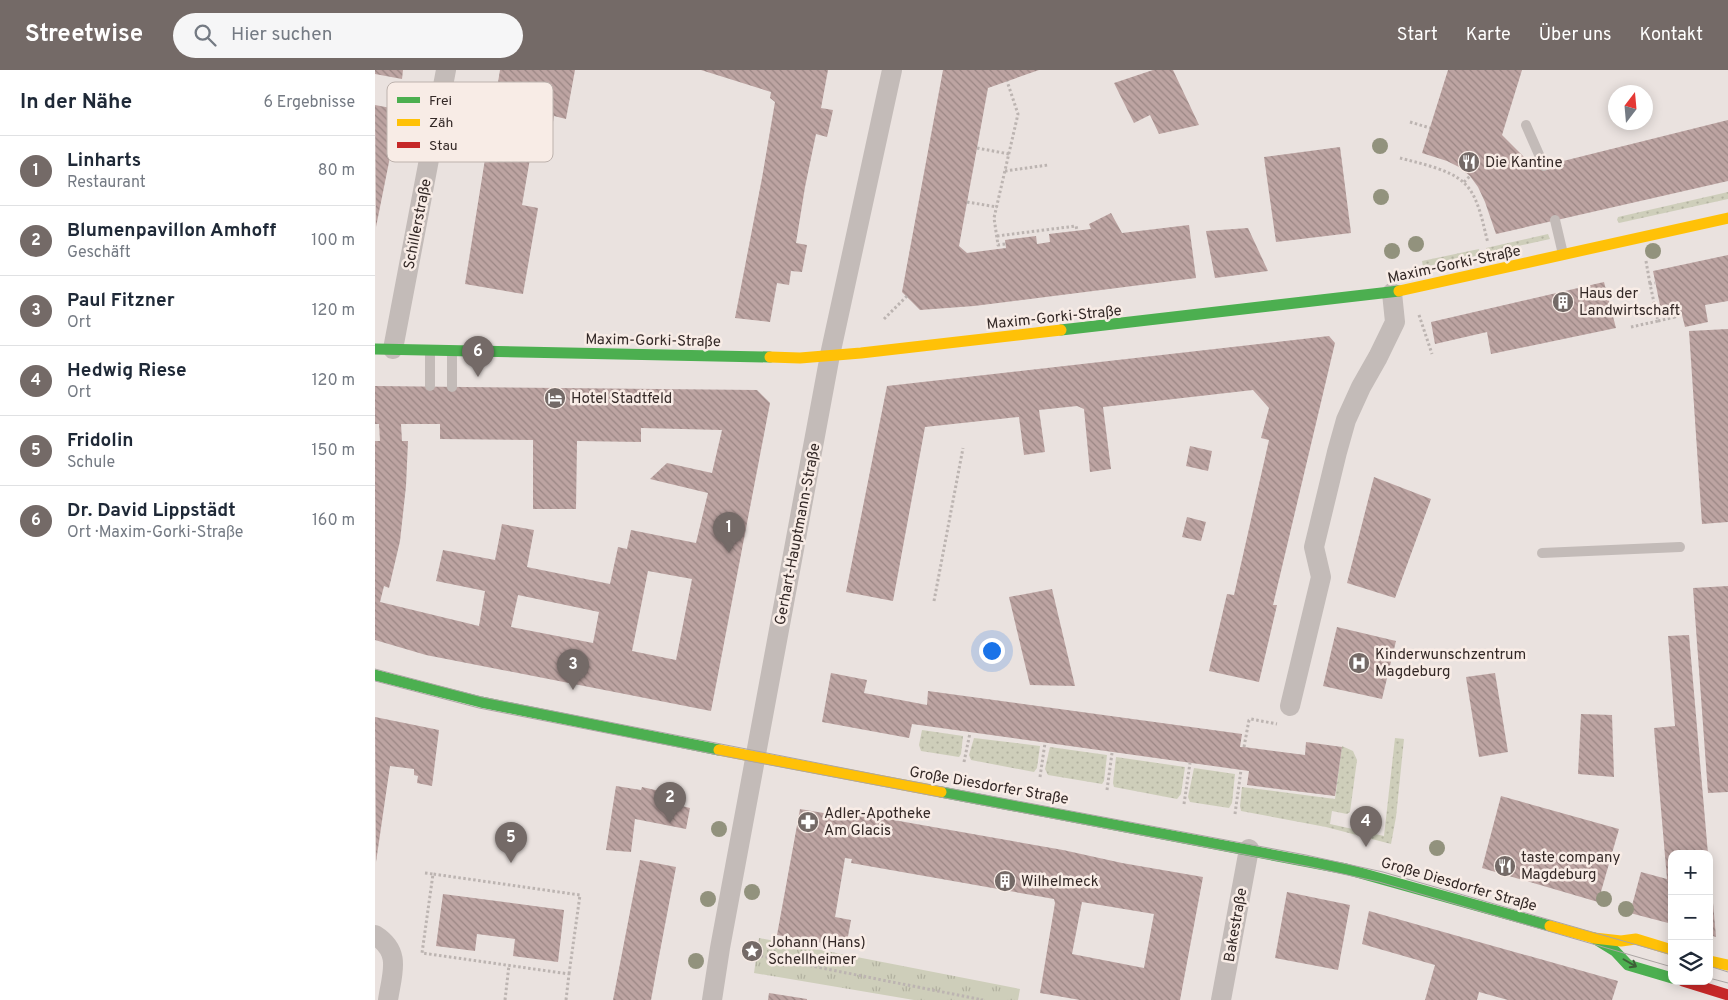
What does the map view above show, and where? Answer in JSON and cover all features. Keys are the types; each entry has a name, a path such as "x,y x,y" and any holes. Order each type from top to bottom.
{"street":[{"name":"Gerhart-Hauptmann-Straße","path":"712,1000 830,355 892,70"},
{"name":"Schillerstraße","path":"384,349 426,162"},
{"name":"Maxim-Gorki-Straße","path":"384,349 800,358 880,351 1392,293 1728,218"},
{"path":"1290,706 1321,577 1314,547 1337,452 1346,420 1357,395 1395,322 1392,293"},
{"name":"Große Diesdorfer Straße","path":"375,675 481,702 755,757 1249,849 1355,871 1593,938 1621,941 1636,940 1668,949"},
{"name":"Bakestraße","path":"1221,1000 1249,849"},
{"path":"375,935 386,944 393,957 388,1000"},
{"name":"Große Diesdorfer Straße","path":"1593,938 1615,951 1628,965 1668,977"},
{"path":"1713,961 1728,965"},
{"path":"1696,985 1728,995"}],"lane":[{"path":"1526,125 1544,166"},
{"path":"1555,220 1564,256"},
{"path":"430,350 430,386"},
{"path":"452,350 452,387"},
{"path":"1542,553 1681,547"}],"path":[{"path":"1005,244 998,245 994,218 1018,114 1007,81"},
{"path":"1410,122 1430,128"},
{"path":"977,148 1009,154"},
{"path":"1399,158 1442,171 1464,182 1472,192 1488,243"},
{"path":"1005,170 1048,165"},
{"path":"1464,182 1470,176"},
{"path":"967,202 997,207"},
{"path":"997,236 1076,226 1077,230"},
{"path":"1645,261 1658,321"},
{"path":"1651,284 1655,283"},
{"path":"884,319 907,296"},
{"path":"1631,327 1675,317 1675,313"},
{"path":"1419,315 1432,354"},
{"path":"934,601 963,448"},
{"path":"1244,747 1249,720 1281,725 1290,706"},
{"path":"964,762 970,733"},
{"path":"1040,777 1045,743"},
{"path":"1107,790 1112,753"},
{"path":"1183,804 1190,763"},
{"path":"1235,814 1241,770"},
{"path":"425,873 580,895 566,1000"},
{"path":"433,874 422,953 569,974"},
{"path":"720,948 983,1000"},
{"path":"505,1000 509,965"}],"green space":[{"path":"1728,192 1728,199 1619,223 1617,220 1618,217"},
{"path":"1548,234 1550,239 1487,253 1486,248"},
{"path":"1479,249 1480,255 1423,267 1422,261"},
{"path":"922,730 963,736 959,757 921,751 919,745"},
{"path":"974,738 1040,746 1037,768 1034,772 971,760 969,755"},
{"path":"1395,738 1404,739 1396,817 1391,844 1326,827 1241,811 1242,787 1335,799 1342,746 1353,751 1357,760 1350,812 1347,814 1332,811 1330,824 1384,836"},
{"path":"1050,747 1107,755 1102,784 1048,775 1045,769"},
{"path":"1116,757 1185,767 1181,794 1177,799 1114,787"},
{"path":"1194,768 1235,774 1232,803 1229,808 1190,802 1188,797"},
{"path":"759,938 1020,989 1018,1000 914,1000 754,973"}],"building":[{"path":"375,70 403,70 402,79 375,74"},
{"path":"500,70 575,70 566,119 554,116 553,122 553,82 498,82"},
{"path":"701,70 828,70 821,108 833,110 827,137 816,134 805,187 796,243 807,245 802,272 791,271 789,285 777,283 770,322 735,318 775,102 770,98 771,92"},
{"path":"943,70 1039,70 988,88 959,246 967,253 1006,248 1005,240 1036,236 1037,244 1050,242 1049,234 1091,229 1089,224 1111,213 1122,233 1189,225 1196,278 974,306 920,310 902,292"},
{"path":"1153,70 1173,70 1199,125 1159,134 1150,115 1134,123 1114,83"},
{"path":"1448,70 1522,70 1502,135 1535,168 1728,120 1728,181 1496,234 1485,202 1470,176 1459,167 1447,161 1422,153"},
{"path":"375,105 387,107 387,162 389,162 376,227"},
{"path":"1340,147 1351,233 1276,242 1264,157"},
{"path":"485,162 529,162 522,205 538,208 523,294 465,284"},
{"path":"1248,228 1268,271 1215,278 1206,231"},
{"path":"1728,255 1728,301 1705,305 1708,322 1685,327 1681,311 1662,315 1653,271"},
{"name":"Haus der Landwirtschaft","path":"1604,282 1616,328 1491,354 1487,332 1435,344 1431,322"},
{"path":"1728,329 1728,522 1702,524 1689,331"},
{"path":"1329,336 1335,343 1273,605 1277,605 1259,682 1209,671 1227,594 1234,595 1269,440 1261,438 1269,408 1253,390 1103,407 1111,469 1090,472 1084,409 1077,406 1039,410 1045,452 1024,455 1019,417 925,427 893,601 846,592 887,386"},
{"path":"375,386 757,390 770,403 711,711 426,655 375,640 375,441 380,441 379,424 375,424","holes":["401,424 440,424 440,439 533,440 533,509 576,509 577,441 641,442 641,428 722,430 712,473 667,463 650,479 708,493 696,543 631,530 627,549 618,547 610,584 527,567 534,530 502,524 495,560 443,550 436,581 485,591 479,626 380,602 384,586 389,588 400,541 406,486 408,441 402,441","648,571 692,579 676,660 632,651","518,595 599,612 593,643 511,627"]},
{"path":"1190,446 1212,451 1208,471 1186,466"},
{"path":"1374,477 1431,499 1395,598 1347,583"},
{"path":"1187,517 1206,522 1201,541 1182,537"},
{"path":"1728,586 1728,792 1708,793 1693,588"},
{"path":"1052,589 1075,686 1030,685 1009,597"},
{"name":"Kinderwunschzentrum Magdeburg","path":"1337,627 1396,641 1382,699 1323,686"},
{"path":"1689,635 1708,850 1668,850 1668,923 1630,913 1641,872 1667,879 1654,728 1675,726 1668,636"},
{"path":"831,673 867,680 864,693 927,705 928,691 1242,734 1240,747 1305,755 1306,742 1342,747 1335,796 1247,785 1249,771 912,724 909,738 822,722"},
{"path":"1495,673 1508,752 1479,757 1466,677"},
{"path":"1581,714 1612,715 1614,777 1578,774"},
{"path":"375,717 439,730 432,786 417,783 418,776 414,775 414,769 390,766 376,862"},
{"path":"616,786 641,790 642,787 664,792 662,801 690,808 686,829 635,819 631,852 606,850"},
{"path":"1501,796 1619,829 1598,902 1482,868"},
{"path":"800,809 853,818 854,813 1203,877 1180,1000 1080,1000 1040,993 1055,903 1054,899 851,863 852,859 845,858 835,917 851,920 846,947 777,935","holes":["1082,902 1154,914 1144,968 1072,954"]},
{"path":"640,860 676,867 651,1000 613,1000"},
{"path":"1287,892 1350,905 1338,970 1275,958"},
{"path":"443,894 564,910 558,962 513,956 515,939 477,934 475,951 436,946"},
{"path":"1713,903 1716,937 1713,936"},
{"path":"1369,911 1618,981 1612,1000 1508,1000 1479,992 1477,1000 1425,1000 1435,965 1362,944"},
{"path":"769,993 807,999 807,1000 768,1000"}],"tram line":[{"path":"375,669 482,697 884,776 1306,855 1383,872 1668,954"},
{"path":"375,681 479,708 1311,867 1379,882 1668,966"},
{"path":"1713,967 1728,972"},
{"path":"1713,979 1728,983"}],"traffic: fast":[{"path":"1061,330 1399,291"},
{"path":"375,349 770,357"},
{"path":"375,675 481,702 719,750"},
{"path":"941,792 1346,869 1550,926"},
{"path":"1594,938 1615,951 1628,965 1668,977"}],"traffic: slow":[{"path":"1399,291 1728,218"},
{"path":"770,357 800,358 861,353 1061,330"},
{"path":"719,750 941,792"},
{"path":"1550,926 1594,938 1621,941 1636,939 1668,949"},
{"path":"1713,962 1728,965"}],"traffic: jam":[{"path":"1696,985 1728,995"}],"place":[{"name":"Die Kantine","path":"1469,162"},
{"name":"Haus der Landwirtschaft","path":"1563,302"},
{"name":"Dr. David Lippstädt","path":"478,377"},
{"name":"Hotel Stadtfeld","path":"555,398"},
{"name":"Linharts","path":"729,553"},
{"name":"Kinderwunschzentrum Magdeburg","path":"1359,663"},
{"name":"Paul Fitzner","path":"573,690"},
{"name":"Adler-Apotheke Am Glacis","path":"808,822"},
{"name":"Blumenpavillon Amhoff","path":"670,823"},
{"name":"Hedwig Riese","path":"1366,847"},
{"name":"Fridolin","path":"511,863"},
{"name":"taste company Magdeburg","path":"1505,866"},
{"name":"Wilhelmeck","path":"1005,881"},
{"name":"Johann (Hans) Schellheimer","path":"752,951"}]}
